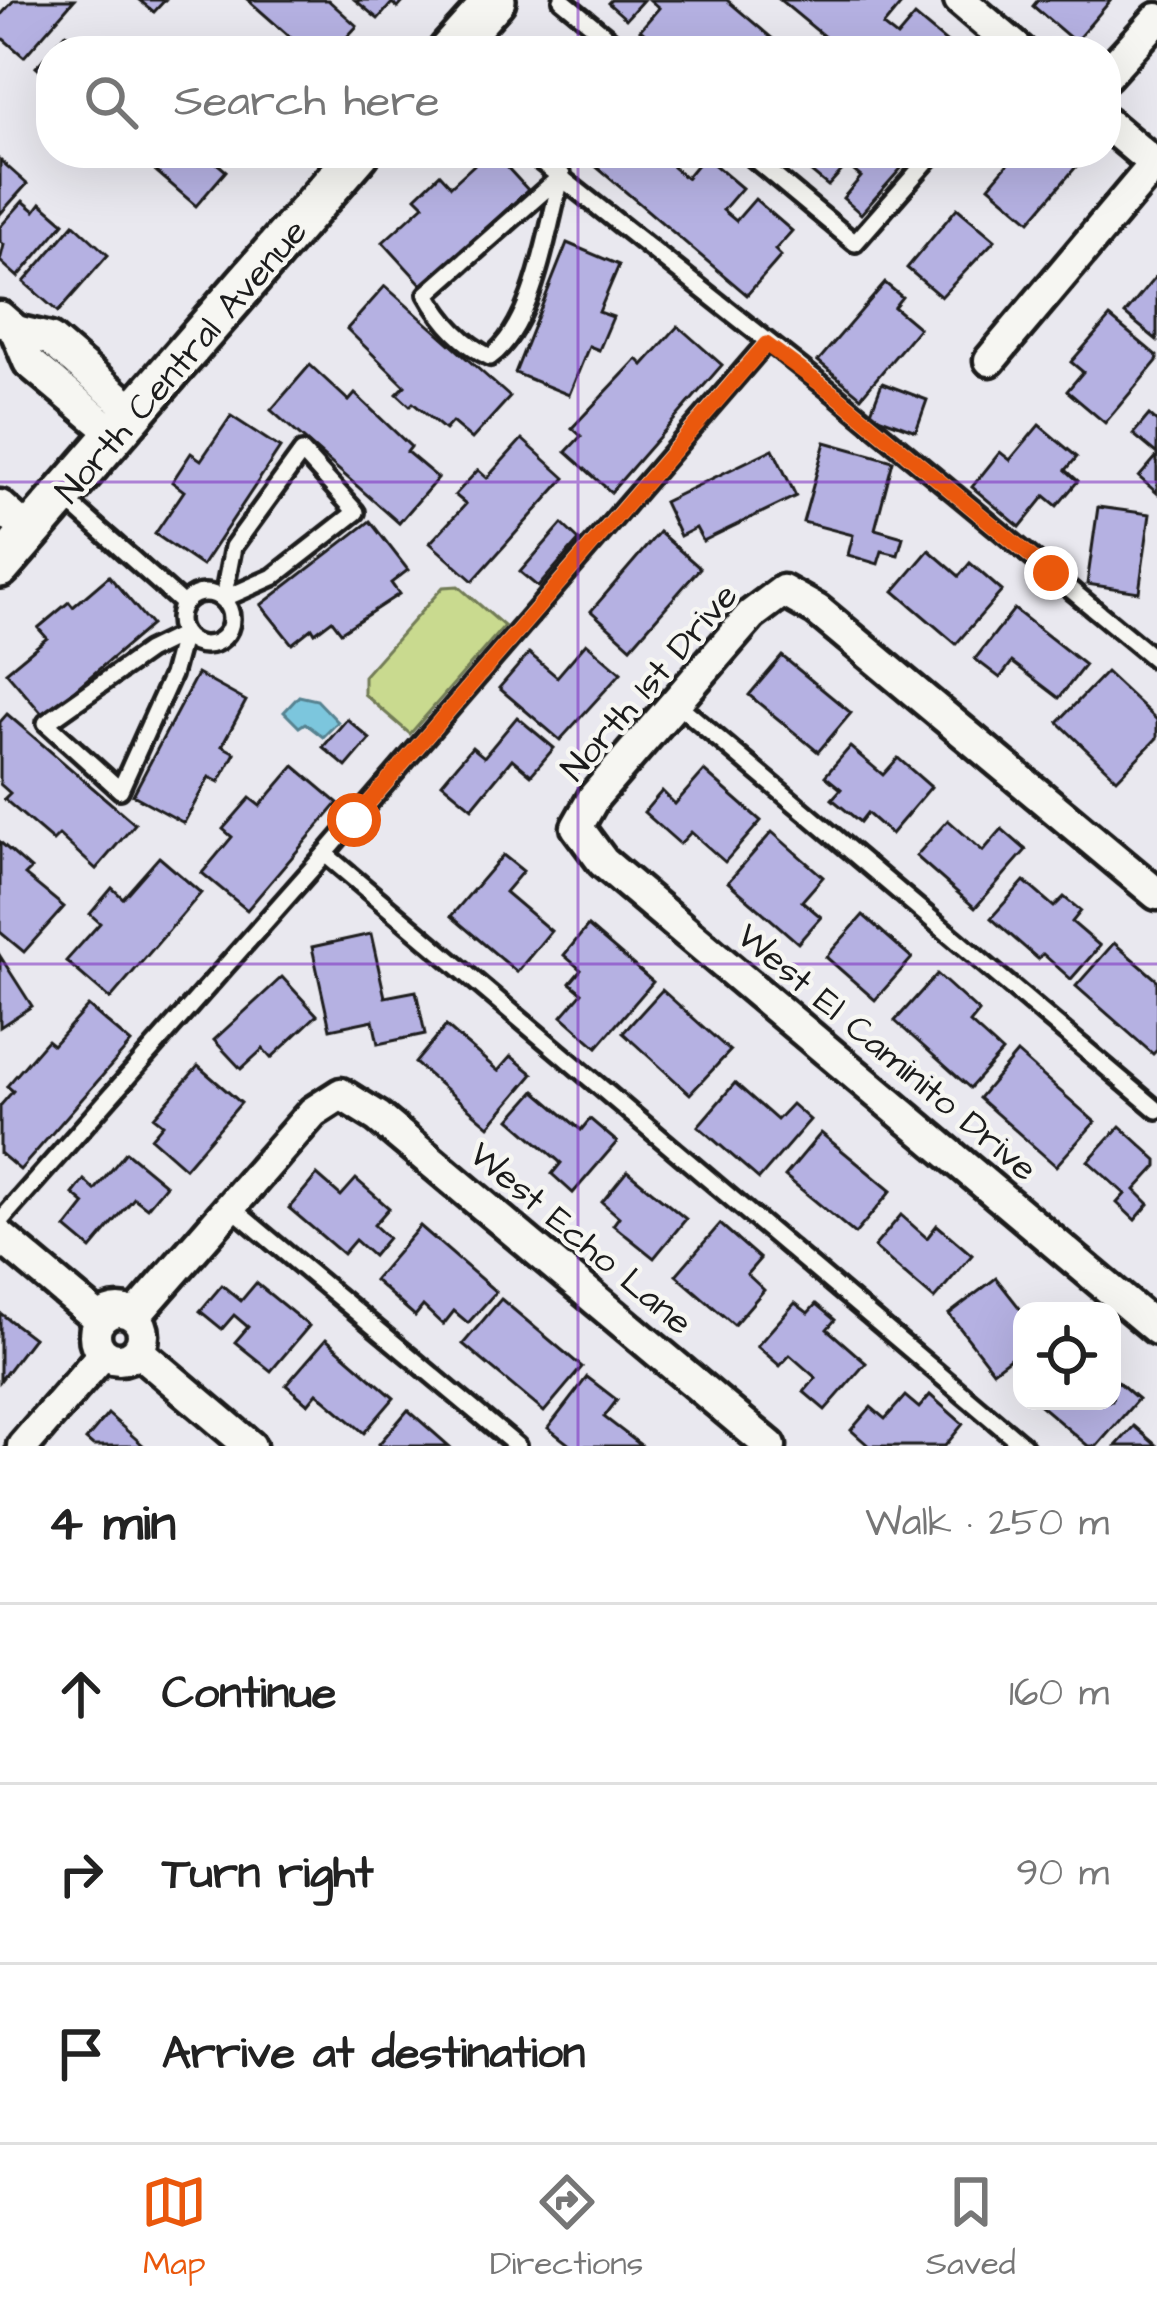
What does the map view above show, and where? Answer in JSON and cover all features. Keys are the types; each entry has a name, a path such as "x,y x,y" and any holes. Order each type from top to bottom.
{"main road":[{"path":"463,36 495,0"},
{"name":"North Central Avenue","path":"12,546 62,496 346,168"}],"street":[{"path":"960,0 1002,36"},
{"path":"1121,59 1157,19"},
{"path":"990,360 1156,165 1121,136"},
{"path":"8,324 50,339 56,364 125,424"},
{"path":"0,506 12,546"},
{"name":"North 1st Drive","path":"577,827 594,797 675,702 751,615 783,591 817,610 1157,894"},
{"name":"West El Caminito Drive","path":"577,827 603,862 1157,1329"},
{"name":"West Echo Lane","path":"232,1208 313,1112 340,1094 378,1117 770,1446"},
{"path":"135,1316 232,1208"},
{"path":"0,1236 100,1320"},
{"path":"113,1311 135,1316 143,1330 138,1351 117,1360 103,1354 94,1334 100,1320 113,1311"},
{"path":"138,1351 250,1446"},
{"path":"23,1446 103,1354"}],"lane":[{"path":"562,0 606,36"},
{"path":"551,168 838,397 1157,662"},
{"path":"765,168 855,242 921,168"},
{"path":"562,176 527,303 507,344 490,357 473,349 438,315 427,294 562,176"},
{"path":"0,1221 766,344"},
{"path":"183,634 148,651 46,723 120,790 172,675 183,634 178,619 184,604 202,593 223,599 273,577 356,512 302,452 233,547 223,599 231,613 226,636 204,646 183,634"},
{"path":"62,496 184,604"},
{"path":"675,702 1157,1110"},
{"path":"325,854 1024,1446"},
{"path":"232,1208 517,1446"}],"green space":[{"path":"458,586 504,626 410,734 364,694 364,676 443,587"}],"water":[{"path":"299,696 317,700 338,722 323,737 305,723 299,727 284,712"}],"building":[{"path":"14,0 74,0 42,36 36,36 36,43 24,57 0,36 0,16"},
{"path":"139,0 165,0 154,12"},
{"path":"248,0 328,0 357,26 348,36 289,36"},
{"path":"355,0 405,0 398,8 392,3 378,19"},
{"path":"643,0 626,19 608,3"},
{"path":"650,0 727,0 769,36 647,36 640,30 659,8"},
{"path":"780,0 902,3 883,26 896,36 824,36"},
{"path":"1038,0 1111,0 1080,36 1068,36 1033,6"},
{"path":"915,16 939,36 898,36"},
{"path":"0,160 27,184 0,214"},
{"path":"152,168 226,171 196,206"},
{"path":"471,168 508,168 528,190 423,286 383,242 424,205 416,197 440,174 451,186"},
{"path":"598,168 674,168 686,178 694,168 718,168 742,188 723,210 736,221 755,199 792,231 775,250 781,256 747,295"},
{"path":"806,168 844,168 828,186"},
{"path":"850,168 901,168 861,214 843,198 861,177"},
{"path":"1004,168 1075,168 1030,221 989,186"},
{"path":"23,201 35,211 41,203 64,223 18,277 0,261 4,245 0,227"},
{"path":"957,208 995,240 941,297 907,268"},
{"path":"74,224 108,255 58,312 24,282"},
{"path":"567,243 619,265 599,312 613,317 599,350 589,346 569,395 515,373"},
{"path":"1157,275 1157,340 1125,314"},
{"path":"885,283 902,297 894,307 919,328 861,397 818,361"},
{"path":"385,286 510,397 472,439 452,422 445,430 413,403 410,406 397,394 405,386 347,329"},
{"path":"1110,317 1157,356 1157,361 1105,423 1067,391 1083,372 1071,362"},
{"path":"678,326 722,365 611,492 566,452 581,436 572,428 637,359 643,365"},
{"path":"310,365 349,401 355,394 411,447 407,452 438,478 399,523 271,410"},
{"path":"882,383 927,400 916,431 870,414"},
{"path":"1149,415 1157,422 1157,454 1133,434"},
{"path":"231,416 280,448 202,566 155,534 184,491 172,482 191,453 201,460"},
{"path":"1039,425 1077,457 1066,470 1078,481 1057,506 1045,496 1020,527 972,487 1000,452 1010,460"},
{"path":"522,439 565,478 473,581 430,543 466,504 455,495 478,470 487,478"},
{"path":"825,442 893,461 875,529 903,537 898,555 882,551 878,564 848,555 853,535 803,522"},
{"path":"773,449 796,496 703,541 696,528 680,536 664,502"},
{"path":"1157,456 1157,493 1139,477"},
{"path":"1098,507 1150,514 1139,592 1087,584"},
{"path":"370,521 408,570 391,583 399,594 341,632 332,620 292,644 261,605"},
{"path":"562,524 579,540 538,587 520,572"},
{"path":"659,532 700,568 631,647 591,611"},
{"path":"929,550 959,576 970,563 1002,591 956,644 894,591"},
{"path":"109,576 151,625 44,716 6,672 47,638 38,628 69,602 73,607"},
{"path":"1014,609 1085,665 1059,698 1012,662 1000,678 975,659"},
{"path":"586,643 621,673 560,740 499,688 529,653 557,677"},
{"path":"782,656 851,713 818,752 749,695"},
{"path":"1106,672 1157,720 1157,738 1117,779 1058,722"},
{"path":"197,674 246,701 222,746 235,753 219,782 209,777 184,823 133,795"},
{"path":"7,714 135,824 96,869 59,835 53,841 4,799 10,793 0,784 0,722"},
{"path":"517,717 554,748 531,775 512,759 472,808 442,783 472,747 484,757"},
{"path":"347,719 370,739 346,767 323,747"},
{"path":"850,747 883,775 898,758 931,787 891,834 867,813 860,822 832,799 841,789 825,776"},
{"path":"294,766 338,803 247,910 202,873 232,837 223,829 250,798 260,806"},
{"path":"704,771 761,821 725,862 691,832 680,844 644,812 662,791 675,804"},
{"path":"948,820 983,851 1002,829 1026,850 975,908 916,856"},
{"path":"772,832 823,877 802,901 821,917 798,943 728,882"},
{"path":"0,842 31,869 25,875 64,907 24,952 0,932"},
{"path":"503,855 523,871 505,892 551,931 517,972 451,916"},
{"path":"159,857 201,893 110,999 66,961 100,923 90,914 112,888 123,898"},
{"path":"1024,881 1054,907 1064,897 1081,911 1072,922 1100,946 1071,979 1043,954 1038,959 991,918"},
{"path":"863,915 912,958 875,1000 826,957"},
{"path":"588,926 653,982 597,1047 562,1016 582,993 570,983 581,970 564,955"},
{"path":"371,934 385,997 416,991 425,1034 378,1044 373,1020 330,1029 312,947"},
{"path":"1114,943 1157,980 1157,1050 1153,1054 1076,986"},
{"path":"0,956 32,1006 0,1027"},
{"path":"937,974 979,1012 970,1023 1002,1052 970,1088 895,1021"},
{"path":"282,977 317,1015 271,1058 263,1049 241,1069 214,1040"},
{"path":"662,990 730,1051 690,1094 623,1033"},
{"path":"88,1006 131,1043 20,1170 0,1153 0,1106 13,1091 7,1086 47,1040 53,1045"},
{"path":"446,1026 498,1071 511,1056 533,1074 489,1126 415,1063"},
{"path":"1017,1053 1095,1122 1056,1166 979,1098"},
{"path":"198,1066 241,1103 185,1168 151,1138 163,1124 154,1117"},
{"path":"735,1083 777,1120 792,1104 810,1120 759,1179 698,1126"},
{"path":"535,1091 581,1130 590,1119 617,1142 573,1193 552,1174 561,1163 510,1119"},
{"path":"1120,1126 1157,1160 1135,1190 1149,1204 1135,1220 1117,1203 1125,1194 1088,1161"},
{"path":"821,1133 891,1191 855,1234 785,1176"},
{"path":"126,1152 166,1185 147,1208 134,1198 91,1249 66,1228 85,1204 73,1194 84,1180 95,1190"},
{"path":"627,1171 686,1219 654,1258 613,1225 619,1217 602,1202"},
{"path":"317,1175 341,1196 356,1179 389,1208 374,1225 388,1238 373,1256 355,1240 343,1254 289,1208"},
{"path":"901,1215 927,1238 937,1225 972,1255 934,1299 874,1247"},
{"path":"720,1224 760,1259 747,1274 764,1290 734,1325 676,1275"},
{"path":"420,1226 496,1292 468,1323 454,1311 443,1325 423,1306 415,1316 374,1280"},
{"path":"996,1278 1015,1302 1013,1356 993,1371 949,1314"},
{"path":"256,1283 309,1326 271,1371 235,1342 248,1327 234,1315 222,1329 200,1311 222,1285 241,1301"},
{"path":"501,1299 582,1367 544,1412 463,1344"},
{"path":"795,1303 808,1313 816,1304 835,1320 827,1329 866,1363 825,1410 804,1392 816,1378 790,1355 780,1366 757,1346"},
{"path":"0,1313 33,1338 0,1381"},
{"path":"326,1339 394,1398 364,1433 317,1393 308,1404 286,1385"},
{"path":"587,1377 617,1400 604,1417 642,1446 571,1446 548,1428"},
{"path":"1121,1384 1138,1399 1097,1446 1088,1446 1046,1410 1121,1410"},
{"path":"930,1395 963,1424 945,1446 869,1446 851,1430 871,1407 885,1419 905,1396 919,1408"},
{"path":"408,1410 449,1446 381,1446"},
{"path":"108,1414 144,1446 93,1446 86,1440"},
{"path":"1134,1426 1157,1446 1116,1446"}],"route":[{"path":"354,820 766,344 838,397 1051,573"}]}
